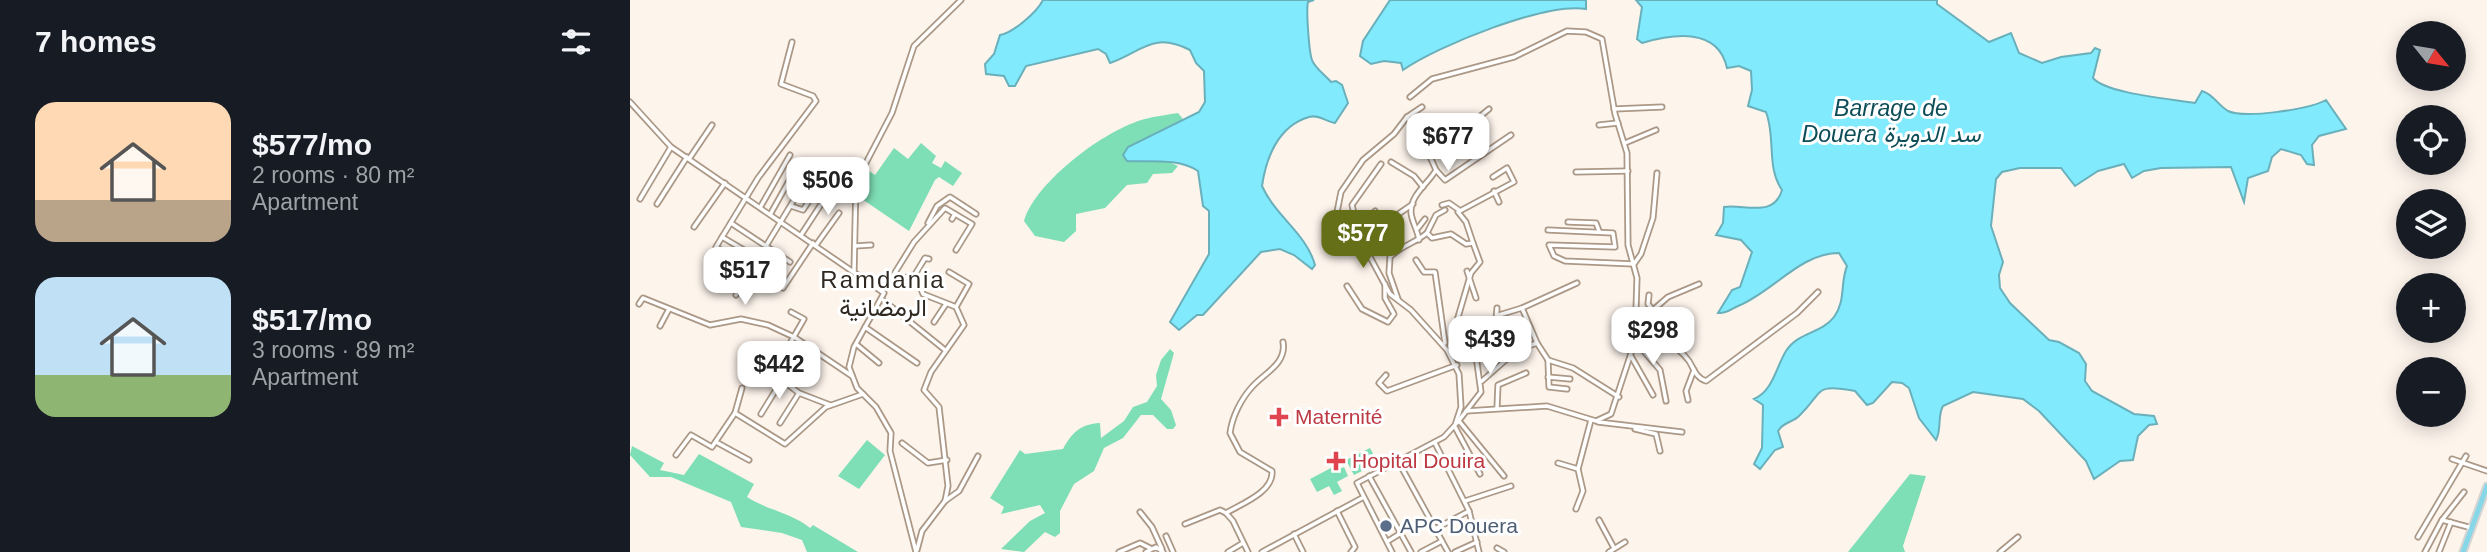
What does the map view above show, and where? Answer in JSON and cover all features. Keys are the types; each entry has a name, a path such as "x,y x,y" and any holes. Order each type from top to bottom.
{"main road":[{"path":"2463,552 2487,486"}],"street":[{"path":"854,272 856,182 892,113 914,46 961,0"},
{"path":"1410,97 1432,79 1514,57 1567,31 1586,32 1602,39 1614,109 1625,143 1628,172 1628,245 1634,264 1638,298 1635,341 1619,397 1611,414 1594,420"},
{"path":"736,295 749,269 717,248 758,178 816,101 813,96 781,84 792,42"},
{"path":"630,102 671,147 726,182 884,293 883,300 855,344 850,357 852,376"},
{"path":"1422,107 1407,117 1394,134 1363,160 1336,205 1340,219 1363,247 1385,281 1390,294 1447,344"},
{"path":"1614,109 1661,107"},
{"path":"1431,157 1489,109"},
{"path":"1407,117 1436,170 1445,180 1511,135"},
{"path":"1599,125 1618,123"},
{"path":"657,204 712,125"},
{"path":"1625,143 1656,130"},
{"path":"640,199 671,147"},
{"path":"761,206 790,155"},
{"path":"771,214 800,161"},
{"path":"1391,162 1414,176 1423,187"},
{"path":"1363,247 1352,205 1381,164"},
{"path":"1460,210 1514,182 1507,168 1493,177"},
{"path":"766,246 812,170"},
{"path":"1419,240 1418,228 1411,215 1413,204 1436,170"},
{"path":"1576,172 1628,172"},
{"path":"1634,264 1641,254 1653,218 1657,173"},
{"path":"791,206 803,210 822,181"},
{"path":"694,227 726,182"},
{"path":"801,235 833,186"},
{"path":"1494,191 1499,202"},
{"path":"891,279 937,206 950,197 976,214"},
{"path":"1442,205 1449,203 1460,210 1480,262 1470,277 1447,344"},
{"path":"1401,246 1393,224 1394,217 1413,204"},
{"path":"925,228 945,208 972,224 956,250"},
{"path":"1398,301 1389,273 1390,257 1401,246 1419,240 1427,233 1436,215 1445,210"},
{"path":"1375,211 1396,251"},
{"path":"783,288 839,213"},
{"path":"952,219 955,214"},
{"path":"1418,228 1424,219"},
{"path":"1568,222 1596,223 1599,231"},
{"path":"731,223 790,262"},
{"path":"1548,230 1613,233 1615,247 1551,244 1549,251 1565,261 1634,264"},
{"path":"1427,233 1432,238 1451,234 1466,244 1473,243"},
{"path":"722,237 749,253"},
{"path":"855,246 871,245"},
{"path":"914,276 925,258 929,259"},
{"path":"1416,260 1424,272 1435,272 1447,344 1457,365 1462,402 1453,429 1480,474"},
{"path":"1467,271 1476,298"},
{"path":"949,272 969,284 956,307"},
{"path":"870,282 914,276 919,278 925,295 956,307 964,325 945,350 925,390 939,407 947,460 948,486 945,501"},
{"path":"1347,286 1362,309 1388,322 1394,314 1385,298 1385,281"},
{"path":"1447,344 1496,320 1497,312 1522,308 1577,283"},
{"path":"1650,337 1653,310 1668,297 1699,284"},
{"path":"1635,341 1650,337 1679,351 1702,380 1716,376 1797,313 1818,292"},
{"path":"1649,295 1648,304 1653,310"},
{"path":"639,304 643,298 710,325 741,319 754,321 794,337 852,376 863,394 876,407 891,433 890,451 916,552"},
{"path":"883,300 945,350"},
{"path":"934,322 946,304"},
{"path":"1522,308 1537,343 1542,345 1548,360 1551,388 1567,389"},
{"path":"660,326 668,309"},
{"path":"785,352 804,319 791,312"},
{"path":"865,327 917,363"},
{"path":"1392,552 1362,498 1357,482 1435,443 1453,429 1478,397 1482,381 1476,356 1506,339"},
{"path":"1635,341 1660,370 1666,401"},
{"path":"1226,513 1266,489 1273,475 1272,471 1240,452 1230,433 1231,424 1247,392 1281,359 1283,342"},
{"path":"1482,381 1517,350 1537,343"},
{"path":"855,344 879,363"},
{"path":"1631,356 1653,395"},
{"path":"1548,360 1573,368 1619,397"},
{"path":"1386,375 1378,383 1387,391 1457,365"},
{"path":"1688,400 1686,391 1694,370"},
{"path":"761,414 785,372"},
{"path":"1497,408 1498,385 1526,373"},
{"path":"1548,377 1570,379"},
{"path":"782,380 799,393 830,404"},
{"path":"676,455 691,435 712,447 735,413 742,388"},
{"path":"780,423 799,393"},
{"path":"735,413 785,444 830,404 863,394"},
{"path":"1466,411 1547,406 1656,434 1660,451"},
{"path":"1576,509 1583,491 1577,469 1594,420"},
{"path":"1459,421 1504,476"},
{"path":"1629,427 1682,432"},
{"path":"716,442 749,460"},
{"path":"902,443 928,463 947,460"},
{"path":"1435,443 1465,501 1479,552"},
{"path":"916,552 922,531 945,501 959,491 978,456"},
{"path":"2418,537 2466,456"},
{"path":"2452,459 2487,471"},
{"path":"1398,461 1448,552"},
{"path":"1558,463 1577,469"},
{"path":"1369,476 1411,552"},
{"path":"1465,501 1511,485"},
{"path":"2425,552 2442,520 2463,492"},
{"path":"1262,552 1362,498"},
{"path":"2436,508 2448,513"},
{"path":"1185,524 1220,510 1233,521 1248,552"},
{"path":"1337,511 1355,547 1351,552"},
{"path":"1435,529 1469,511"},
{"path":"1119,552 1140,543 1148,550 1162,550 1152,527 1140,512"},
{"path":"1599,520 1614,548"},
{"path":"2442,520 2472,528"},
{"path":"2439,552 2451,522"},
{"path":"1387,542 1401,533"},
{"path":"1294,534 1303,552"},
{"path":"1166,536 1174,552"},
{"path":"2000,552 2018,537"},
{"path":"1421,552 1442,541"},
{"path":"1455,552 1477,542"},
{"path":"1609,552 1625,542"},
{"path":"1228,552 1243,544"},
{"path":"1497,548 1504,552"}],"green space":[{"path":"1178,113 1183,119 1128,147 1135,161 1162,159 1178,166 1172,173 1153,174 1147,183 1127,185 1105,208 1076,214 1076,231 1064,242 1035,236 1024,221 1031,206 1042,190 1074,159 1129,125"},
{"path":"921,143 936,156 932,163 941,168 945,161 962,173 953,186 939,177 935,180 909,231 859,197 860,181 866,169 875,175 894,148 908,159"},
{"path":"1170,349 1174,353 1161,399 1171,410 1176,425 1173,429 1167,429 1153,415 1141,415 1123,438 1104,448 1094,471 1074,484 1060,511 1060,533 1055,537 1045,532 1024,552 1001,549 1030,521 1045,513 1040,505 1001,514 1004,507 990,498 1020,450 1025,454 1063,449 1077,430 1100,423 1101,438 1124,421 1133,407 1147,402 1157,386 1156,375 1161,360"},
{"path":"867,440 885,455 859,489 838,476"},
{"path":"632,446 664,463 660,470 684,475 699,454 754,484 747,497 810,528 813,525 858,552 807,552 802,540 782,533 741,527 731,502 671,477 650,477 630,455"},
{"path":"1370,448 1378,463 1354,475 1346,460"},
{"path":"1344,467 1348,476 1337,482 1342,491 1334,495 1329,486 1317,492 1310,479 1331,468 1333,472"},
{"path":"1910,474 1926,476 1903,546 1905,552 1848,552"}],"water":[{"path":"1043,0 1314,0 1308,2 1307,6 1312,60 1331,82 1336,81 1342,85 1348,103 1335,123 1313,116 1298,121 1289,128 1270,154 1262,186 1305,244 1315,265 1312,269 1294,255 1280,249 1261,252 1203,315 1197,315 1179,330 1170,322 1209,254 1209,211 1203,206 1198,171 1173,162 1127,161 1123,155 1128,147 1199,112 1205,102 1204,71 1196,63 1190,50 1166,42 1148,45 1110,63 1106,54 1098,49 1026,66 1015,86 1009,86 1004,76 986,74 985,64 994,54 1000,35 1024,21"},
{"path":"1390,0 1586,0 1586,9 1545,12 1492,28 1440,49 1403,70 1401,63 1384,61 1371,64 1360,56 1363,41"},
{"name":"Barrage de Douera سد الدويرة","path":"1636,0 1937,0 1937,4 1989,42 2011,33 2019,53 2042,63 2091,53 2095,48 2100,50 2093,78 2112,88 2195,103 2202,91 2228,111 2248,114 2292,110 2326,100 2346,129 2319,136 2312,145 2314,165 2307,164 2301,155 2281,149 2272,157 2268,171 2248,178 2244,202 2231,167 2161,168 2144,171 2132,178 2124,164 2098,171 2075,186 2061,168 2020,168 2002,172 1996,179 1991,226 2003,262 1999,275 2000,288 2010,303 2049,340 2059,342 2079,353 2086,364 2085,381 2092,391 2134,414 2154,416 2157,424 2149,425 2138,436 2133,460 2120,461 2094,479 2086,461 2039,411 2023,399 1973,392 1943,406 1936,440 1919,418 1909,388 1902,383 1892,382 1873,403 1867,405 1855,391 1832,388 1821,391 1797,418 1780,428 1778,431 1783,447 1775,450 1760,469 1754,464 1762,448 1763,405 1754,399 1770,385 1791,345 1823,327 1834,317 1842,298 1847,266 1839,253 1812,259 1751,300 1718,313 1732,290 1740,287 1752,252 1741,240 1716,235 1723,223 1724,207 1766,207 1778,199 1782,190 1774,172 1769,122 1766,112 1748,106 1752,90 1751,71 1739,66 1727,68 1722,55 1714,46 1693,37 1667,37 1642,43 1637,39 1642,7"}],"place":[{"name":"Maternité","path":"1279,417"},
{"name":"Hopital Douira","path":"1336,461"},
{"name":"APC Douera","path":"1386,526"}],"district":[{"name":"Ramdania الرمضانية","path":"883,294"}]}
